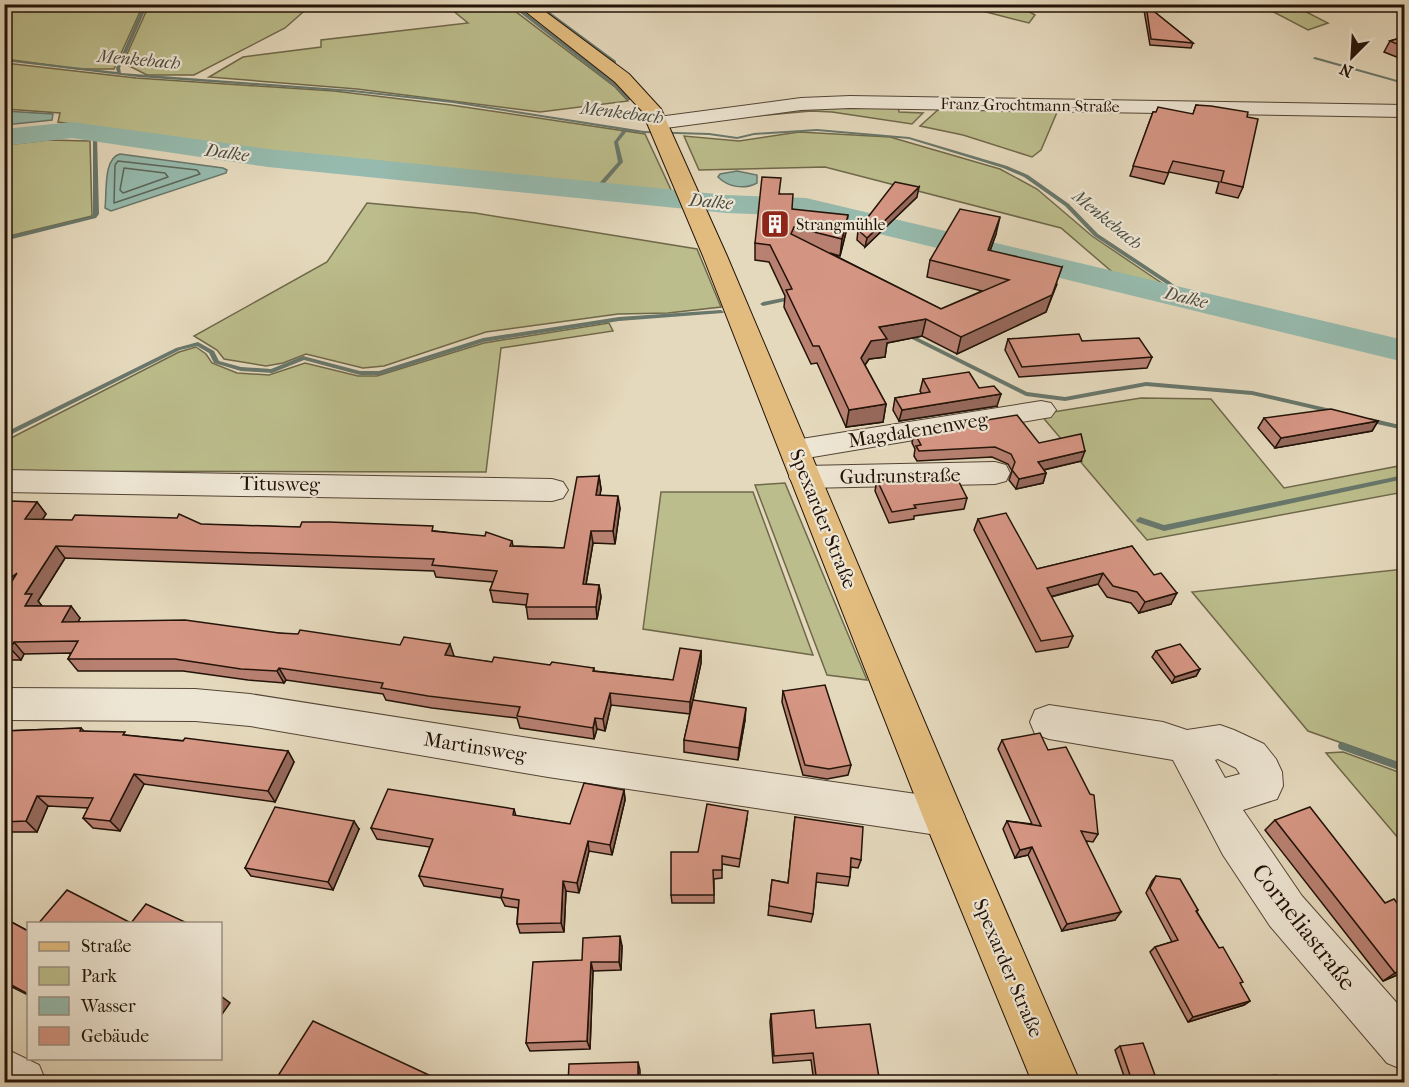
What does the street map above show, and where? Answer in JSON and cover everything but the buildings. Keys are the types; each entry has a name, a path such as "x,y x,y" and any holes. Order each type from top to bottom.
{"main road":[{"name":"Spexarder Straße","path":"524,4 622,78 643,99 661,129 1056,1083"}],"street":[{"name":"Franz-Grochtmann-Straße","path":"661,129 751,110 850,102 1404,111"},
{"name":"Magdalenenweg","path":"800,463 1041,410"},
{"name":"Gudrunstraße","path":"800,463 995,474"},
{"name":"Titusweg","path":"7,480 552,490"},
{"name":"Martinsweg","path":"4,704 195,705 250,710 560,761 944,817"},
{"name":"Corneliastraße","path":"1049,722 1163,739 1187,747 1238,841 1286,911 1404,1046"},
{"path":"4,1072 22,1083"}],"green space":[{"path":"5,4 143,5 114,69 79,69 5,59"},
{"path":"149,4 311,5 285,28 194,75 147,75 123,63"},
{"path":"446,5 507,5 615,87 628,101 540,112 357,89 209,77 243,57 321,47 321,40 468,23"},
{"path":"959,5 1018,5 1035,15 1029,23"},
{"path":"1260,5 1293,5 1328,23 1308,30"},
{"path":"5,63 136,78 334,91 451,105 645,134 672,192 268,154 123,135 108,129 58,122 60,113 5,109"},
{"path":"805,107 898,107 899,112 923,113 912,124 832,112 811,111 755,116 753,113"},
{"path":"940,108 1058,110 1041,150 1032,157 963,135 920,126"},
{"path":"799,132 890,137 1000,169 1037,189 1092,236 1175,292 1124,282 1061,228 825,167 699,170 684,136 739,141"},
{"path":"48,140 90,141 92,216 5,237 5,145"},
{"path":"367,203 475,213 697,249 721,307 668,313 618,314 486,332 384,366 363,368 306,354 283,363 266,366 224,359 217,350 194,336 327,262"},
{"path":"609,323 613,331 501,348 486,472 5,471 5,441 179,352 196,347 206,354 212,363 237,373 269,375 305,363 358,376 377,376 484,343"},
{"path":"1141,398 1211,399 1284,488 1404,465 1404,492 1147,540 1040,414"},
{"path":"785,483 867,680 827,675 755,485"},
{"path":"661,492 753,492 813,655 643,629"},
{"path":"1404,569 1404,765 1308,731 1192,592"},
{"path":"1343,752 1404,774 1404,845 1326,753"}],"water":[{"path":"4,111 53,114 52,120 5,125"},
{"path":"120,154 227,170 226,173 111,211 105,208 108,169 115,157"},
{"path":"737,171 757,175 757,183 736,186 718,177 720,174"}],"waterway":[{"path":"119,72 118,68 146,4"},
{"path":"511,4 617,86 629,99"},
{"path":"536,4 615,62"},
{"path":"1315,58 1404,83"},
{"name":"Menkebach","path":"4,60 138,76 353,91 453,102 626,129"},
{"path":"596,190 621,162 616,142 626,129"},
{"name":"Menkebach","path":"626,129 737,138 754,134 817,130 909,138 1005,167 1026,176 1067,205 1096,235 1167,282 1190,301"},
{"name":"Dalke","path":"4,138 72,130 268,158 726,204 806,207 1404,351"},
{"path":"4,239 94,217 96,214 95,136 99,133"},
{"path":"763,304 793,298"},
{"path":"4,436 178,349 198,344 212,352 216,362 241,369 272,371 303,358 360,373 379,373 483,340 619,319 721,312"},
{"path":"906,334 1026,394 1065,399 1146,384 1252,393 1335,412"},
{"path":"1370,420 1404,428"},
{"path":"1140,520 1164,528 1404,477"},
{"path":"1342,746 1404,768"}],"place":[{"name":"Strangmühle","path":"775,224"}]}
